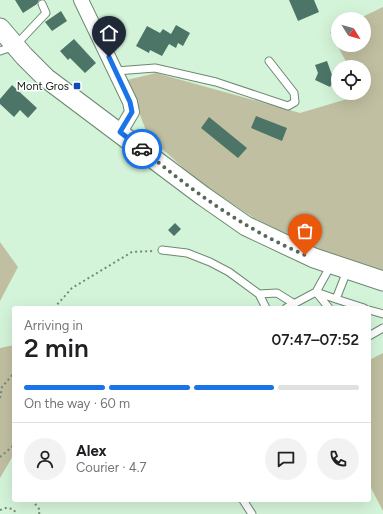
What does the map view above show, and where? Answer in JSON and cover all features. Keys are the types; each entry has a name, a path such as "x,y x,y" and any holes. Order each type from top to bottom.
{"main road":[{"path":"0,28 7,48 203,196 246,226 296,251 383,281"}],"street":[{"path":"81,0 130,102 132,112 120,132"}],"lane":[{"path":"7,48 46,13 42,4"},
{"path":"116,71 155,68 216,82 288,106 295,102 294,93 268,61"},
{"path":"162,250 187,253 210,262 229,272 259,294 265,306"},
{"path":"289,306 316,292 340,267"},
{"path":"336,299 340,267"},
{"path":"316,292 358,306"},
{"path":"316,292 326,306"},
{"path":"259,294 278,293 294,303"},
{"path":"371,311 383,314"},
{"path":"371,335 383,328"},
{"path":"244,502 252,514"}],"path":[{"path":"56,306 72,288 132,252 162,250"},
{"path":"0,398 2,387 12,374"},
{"path":"0,457 12,447"},
{"path":"34,502 40,510 39,514"},
{"path":"0,510 6,508 13,509 17,514"}],"shaded area":[{"path":"383,7 383,271 361,265 279,234 200,183 148,136 127,80 156,73 300,113 344,100 371,100 371,60 345,60 341,52 371,52 371,13"},
{"path":"0,242 18,267 0,301"},
{"path":"12,345 12,457 0,478 0,348"},
{"path":"383,353 383,511 371,488 371,359"}],"building":[{"path":"15,0 39,0 37,4 23,13"},
{"path":"289,0 314,0 319,12 298,21"},
{"path":"61,11 67,21 52,31 45,22"},
{"path":"176,25 190,33 183,46 178,43 176,48 169,44 162,56 150,50 149,53 136,46 147,26 160,33 163,29 171,34"},
{"path":"74,39 96,63 85,73 70,58 68,60 60,51"},
{"path":"327,61 331,72 330,87 315,80 318,73 315,65"},
{"path":"12,85 37,108 28,118 20,110 14,117 0,104 0,99"},
{"path":"256,116 287,128 282,141 251,128"},
{"path":"209,117 247,148 238,158 201,128"},
{"path":"175,223 181,229 174,236 168,230"}],"way so far":[{"path":"142,149 223,211 246,226 305,255"}],"place":[{"name":"Mont Gros","path":"77,86"}],"route":[{"path":"109,57 130,102 132,112 125,127 120,132 142,149"}]}
